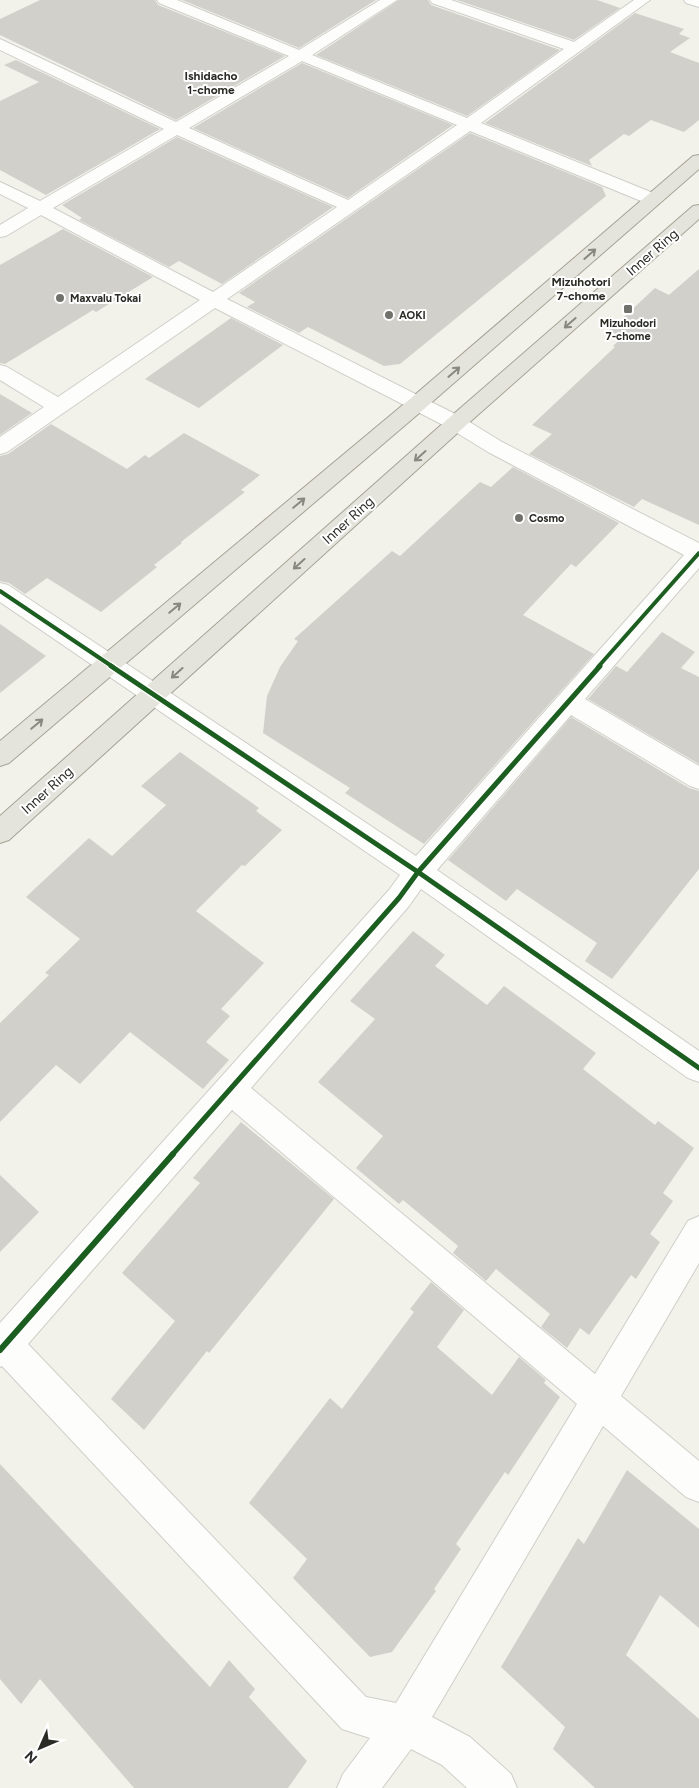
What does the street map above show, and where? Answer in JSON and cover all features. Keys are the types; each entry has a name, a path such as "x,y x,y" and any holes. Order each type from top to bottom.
{"main road":[{"path":"0,756 417,404 699,160"},
{"name":"Inner Ring","path":"0,832 456,423 697,215"}],"street":[{"path":"164,0 652,200"},
{"path":"0,232 300,56 390,0"},
{"path":"437,0 576,48"},
{"path":"0,447 468,125 643,0"},
{"path":"691,0 699,3"},
{"path":"0,44 176,128 348,206"},
{"path":"0,187 214,300 456,423 495,447 699,553 418,872 399,898 2,1345 356,1715 405,1725 456,1751 497,1788"},
{"path":"0,371 59,407"},
{"path":"0,591 152,695 418,872 699,1068"},
{"path":"569,701 699,779"},
{"path":"230,1090 699,1484"},
{"path":"358,1788 405,1725 699,1232"}],"building":[{"path":"40,0 155,0 158,5 285,56 176,120 0,35 0,19"},
{"path":"182,0 376,0 299,48"},
{"path":"399,0 428,0 431,5 560,50 467,116 316,55"},
{"path":"457,0 597,0 620,8 574,40"},
{"path":"635,13 684,29 679,34 690,38 670,52 699,63 699,120 684,132 651,120 629,136 624,134 589,160 592,166 485,123"},
{"path":"16,60 160,129 46,195 0,170 0,101 39,82 4,65"},
{"path":"302,63 453,125 348,198 193,128"},
{"path":"470,133 602,187 606,196 400,364 384,366 308,327 299,333 247,307 255,302 239,293"},
{"path":"177,137 333,207 222,284 179,261 169,267 79,220 82,218 62,205"},
{"name":"Maxvalu Tokai","path":"63,229 153,277 96,312 93,310 5,364 0,363 0,265"},
{"path":"699,269 699,525 642,499 634,507 529,454 552,434 532,425 615,347 613,346 623,337 609,331 655,288 669,295"},
{"path":"231,318 283,345 199,408 145,379"},
{"path":"0,394 32,413 0,435"},
{"path":"51,424 127,469 145,455 149,458 184,433 260,475 241,490 245,492 181,542 154,565 157,567 101,612 47,578 25,594 9,583 0,581 0,456 8,454"},
{"path":"513,467 619,523 576,567 571,564 523,615 594,654 424,844 345,793 350,788 263,733 267,696 280,667 298,641 294,639 392,551 400,556 480,482 491,487"},
{"path":"0,624 46,656 0,693"},
{"path":"662,632 695,652 681,668 699,677 699,764 588,699 616,666 627,672"},
{"path":"571,717 689,788 699,791 699,869 612,979 585,961 597,943 517,889 506,901 448,860"},
{"path":"180,752 259,808 256,811 282,830 245,866 242,865 196,911 264,963 221,1009 230,1016 206,1042 229,1060 203,1089 130,1032 80,1084 56,1065 0,1122 0,1023 49,975 45,973 80,939 26,897 89,838 112,856 166,805 141,786"},
{"path":"413,931 445,955 435,966 487,1005 504,986 596,1053 583,1069 655,1125 658,1121 694,1148 663,1193 673,1201 650,1234 660,1242 636,1279 631,1275 589,1335 580,1328 567,1348 541,1327 550,1314 496,1269 486,1281 453,1253 458,1246 403,1200 399,1204 356,1168 383,1136 318,1082 375,1019 350,1001"},
{"path":"241,1122 334,1199 209,1353 207,1351 144,1430 111,1399 175,1321 122,1273 200,1183 193,1178"},
{"path":"0,1175 39,1212 0,1252"},
{"path":"431,1282 464,1310 437,1347 492,1395 519,1357 546,1380 544,1383 560,1397 508,1475 505,1472 456,1544 461,1549 434,1589 436,1591 392,1652 370,1657 293,1578 307,1559 249,1503 330,1398 342,1409 414,1312 410,1309"},
{"path":"0,1464 210,1687 229,1660 255,1689 249,1697 307,1761 288,1788 134,1788 40,1679 21,1704 0,1679"},
{"path":"627,1470 699,1529 699,1628 660,1595 626,1655 699,1719 699,1788 595,1788 553,1749 565,1727 501,1667 578,1538 584,1544"}],"cycle path":[{"path":"0,1350 399,898 418,872 699,553"},
{"path":"0,591 418,872 699,1068"}],"place":[{"name":"Maxvalu Tokai","path":"60,298"},
{"name":"Mizuhodori 7-chome","path":"628,309"},
{"name":"AOKI","path":"389,315"},
{"name":"Cosmo","path":"519,518"}],"district":[{"name":"Ishidacho 1-chome","path":"211,83"},
{"name":"Mizuhotori 7-chome","path":"581,289"}]}
